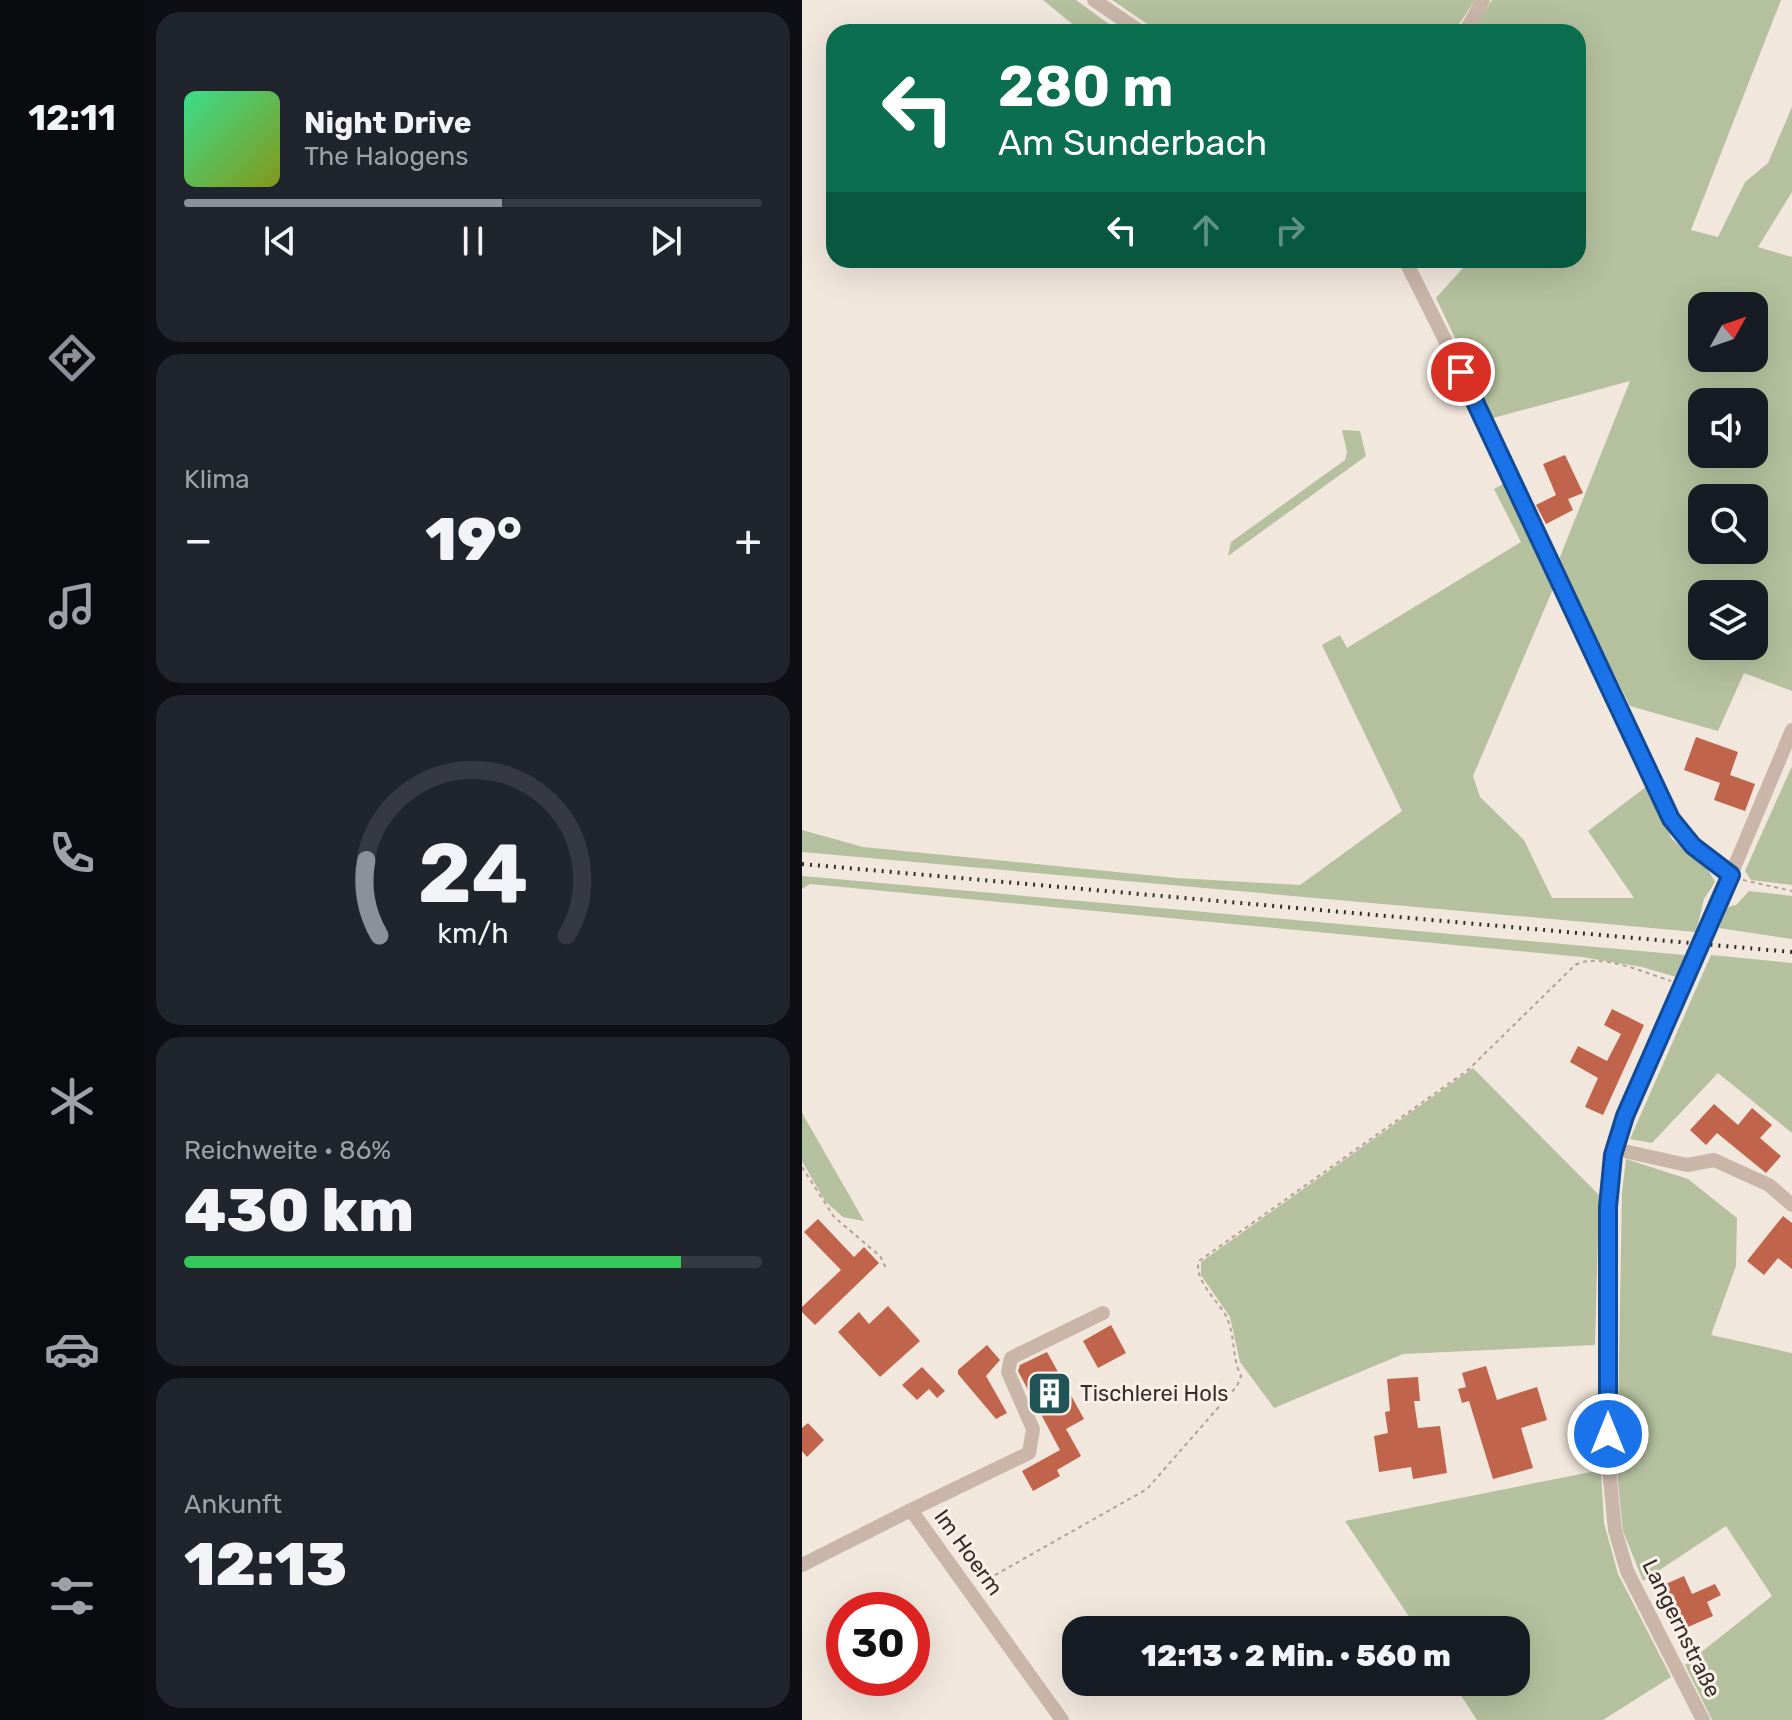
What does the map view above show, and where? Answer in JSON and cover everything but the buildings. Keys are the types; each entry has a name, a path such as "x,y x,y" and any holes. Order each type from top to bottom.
{"street":[{"path":"1094,0 1129,24"},
{"path":"1470,24 1483,0"},
{"path":"1409,268 1490,432 1671,819 1693,846 1731,875"},
{"name":"Langernstraße","path":"1703,1720 1627,1571 1615,1530 1609,1469 1608,1207 1615,1149 1625,1116 1684,986 1792,730"},
{"path":"1615,1149 1687,1165 1714,1160 1769,1185 1792,1205"},
{"path":"911,1510 1029,1453 1033,1429 1008,1372 1011,1358 1103,1313"},
{"name":"Im Hoerm","path":"802,1565 911,1510 1062,1720"}],"path":[{"path":"1731,875 1754,885 1792,891"},
{"path":"970,1591 1147,1489 1237,1386 1241,1376 1232,1357 1234,1341 1226,1318 1199,1274 1199,1261 1468,1070 1575,965 1585,960 1633,969 1684,986"},
{"path":"802,1167 834,1217 880,1256 887,1270"}],"green space":[{"path":"1043,0 1076,0 1109,24 1072,24"},
{"path":"1112,0 1475,0 1459,24 1147,24"},
{"path":"1492,0 1781,0 1691,230 1718,237 1745,182 1768,163 1792,107 1792,192 1758,247 1792,257 1792,691 1744,673 1718,731 1630,706 1558,562 1630,381 1493,418 1436,298 1463,268 1586,268 1586,24 1476,24"},
{"path":"1342,430 1360,431 1366,456 1228,556 1231,542 1345,460 1347,452"},
{"path":"1503,484 1553,589 1473,776 1480,797 1524,840 1552,898 1634,898 1588,831 1647,786 1672,839 1707,868 1715,882 1704,899 1696,932 802,852 802,830 863,847 1177,878 1300,885 1402,811 1322,645 1340,635 1347,648 1521,542 1494,489"},
{"path":"1792,766 1792,885 1751,880 1745,871"},
{"path":"802,876 1685,955 1676,977 1642,967 1582,957 810,884 802,889"},
{"path":"1749,891 1792,896 1792,939 1719,928 1728,907 1736,905"},
{"path":"1711,955 1792,963 1792,1133 1718,1073 1652,1143 1630,1139"},
{"path":"1473,1068 1599,1195 1595,1345 1403,1354 1274,1408 1240,1362 1230,1317 1201,1275 1201,1262"},
{"path":"802,1113 864,1221 843,1217 825,1201 802,1161"},
{"path":"1626,1159 1688,1179 1737,1218 1736,1266 1711,1335 1792,1353 1792,1720 1712,1720 1685,1665 1772,1596 1726,1526 1643,1581 1623,1531 1617,1472 1622,1193"},
{"path":"1601,1470 1604,1523 1618,1574 1671,1677 1603,1720 1477,1720 1461,1696 1530,1696 1530,1616 1409,1616 1345,1521"}],"railway":[{"path":"802,864 1792,952"}],"place":[{"name":"Tischlerei Hols","path":"1049,1393"}],"route":[{"path":"1461,372 1671,819 1693,846 1731,875 1625,1116 1613,1155 1608,1207 1608,1434"}]}
